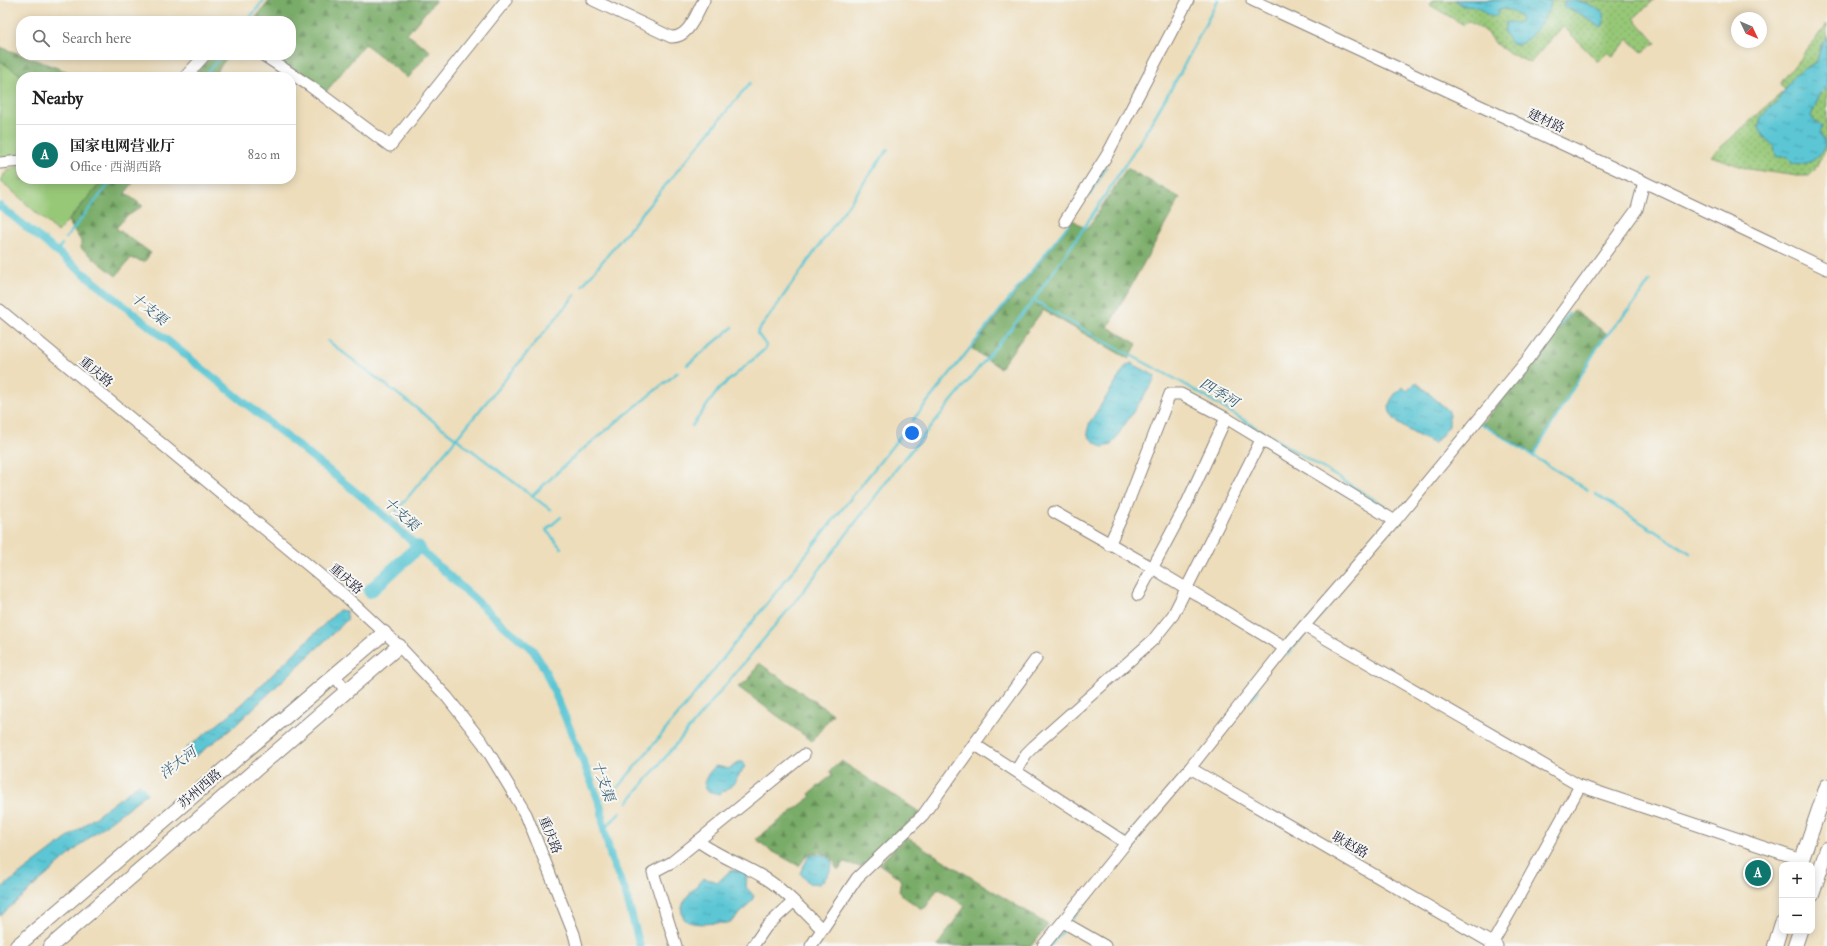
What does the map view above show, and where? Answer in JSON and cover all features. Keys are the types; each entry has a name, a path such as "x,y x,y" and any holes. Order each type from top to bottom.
{"main road":[{"name":"苏州西路","path":"19,945 384,632"},
{"name":"苏州西路","path":"51,946 399,646"},
{"path":"1801,862 1827,786"},
{"path":"1815,886 1827,850"},
{"path":"1775,946 1779,933"},
{"path":"1795,946 1799,934"}],"street":[{"path":"296,77 390,146 506,0"},
{"path":"593,0 672,37 679,37 685,33 704,0"},
{"path":"1065,221 1107,155 1188,0"},
{"name":"建材路","path":"1252,0 1644,182 1827,269"},
{"path":"189,72 200,60"},
{"path":"271,60 289,72"},
{"path":"0,163 16,161"},
{"path":"1043,946 1126,843 1190,768 1285,648 1395,521 1532,353 1636,209 1644,182"},
{"name":"重庆路","path":"0,310 343,594 399,646 447,697 483,744 526,814 566,914 577,946"},
{"path":"1109,545 1125,510 1170,394 1181,394 1226,418 1395,521"},
{"path":"1138,595 1151,567 1186,505 1226,418"},
{"path":"1016,771 1026,754 1034,746 1153,640 1174,615 1186,588 1261,440"},
{"path":"1054,512 1109,545 1151,567 1285,648"},
{"path":"1304,626 1580,786 1801,862"},
{"path":"811,946 857,878 923,815 1036,659"},
{"path":"334,675 346,691"},
{"path":"974,744 1126,843"},
{"path":"676,946 653,872 672,862 804,755"},
{"name":"耿赵路","path":"1190,768 1493,945"},
{"path":"1493,945 1580,786"},
{"path":"698,841 707,848 768,880 822,929"},
{"path":"753,946 766,927 793,902"},
{"path":"1063,922 1105,946"}],"green space":[{"path":"270,0 436,0 407,34 430,51 408,78 365,44 325,93 296,74 296,72 294,72 276,60 296,60 296,16 257,16"},
{"path":"1433,0 1654,0 1634,18 1656,43 1642,52 1628,39 1613,57 1608,52 1598,62 1563,26 1530,63 1506,51 1496,44 1488,33 1468,21 1464,25 1430,5"},
{"path":"1827,24 1827,147 1814,171 1809,176 1797,176 1748,169 1711,156 1785,90 1780,84"},
{"path":"0,47 16,53 16,60 36,60 68,72 16,72 0,61"},
{"path":"208,60 225,60 216,72 198,72"},
{"path":"0,61 16,72 16,160 0,162"},
{"path":"16,167 16,184 100,184 58,232 0,180 7,171"},
{"path":"1127,168 1180,198 1108,327 1137,344 1129,359 1043,310 1000,368 972,349 1073,220 1087,229"},
{"path":"100,184 132,184 125,193 143,206 126,217 116,228 151,253 144,262 131,258 116,276 81,248 81,241 68,221"},
{"path":"1574,310 1606,333 1533,454 1482,423"},
{"path":"759,663 833,714 812,741 738,687 750,677"},
{"path":"841,761 921,813 861,867 844,862 840,869 837,869 835,866 835,861 822,852 807,855 799,866 770,850 756,839 811,797 809,794 832,775 830,771"},
{"path":"906,837 1048,925 1031,946 937,946 965,906 938,888 926,907 922,909 904,897 899,891 901,881 898,877 879,864"}],"water":[{"path":"1455,0 1550,0 1551,3 1550,8 1543,20 1533,33 1523,42 1517,44 1510,42 1504,32 1506,22 1518,23 1521,17 1519,15 1504,8 1499,9 1498,14 1494,17 1486,14 1478,7 1463,6"},
{"path":"1565,0 1581,2 1595,7 1603,13 1604,24 1600,27 1584,16 1563,6"},
{"path":"1827,37 1827,87 1820,94 1811,116 1816,123 1822,125 1819,133 1824,139 1825,146 1819,155 1812,161 1803,164 1792,163 1787,157 1776,156 1774,146 1764,137 1759,128 1761,117 1779,99 1794,76 1817,61 1821,45"},
{"path":"1131,363 1155,376 1154,381 1111,445 1102,447 1089,437 1088,427 1126,366"},
{"path":"1415,383 1417,383 1449,411 1449,426 1434,444 1405,428 1397,422 1391,414 1389,406 1393,397 1403,387 1407,391"},
{"path":"339,610 346,611 348,619 231,729 91,836 0,916 0,889 217,725 240,706"},
{"path":"739,762 743,762 745,766 734,783 728,789 719,794 705,789 707,776 716,766 729,768"},
{"path":"822,854 832,861 830,871 820,884 809,883 800,873 809,856"},
{"path":"731,870 742,871 747,875 746,887 754,896 742,912 729,923 701,924 689,922 685,919 682,915 683,904 703,878 718,882"}],"pier":[{"path":"185,747 195,759 149,795 139,782"}],"waterway":[{"path":"251,16 264,0"},
{"path":"628,802 794,603 897,468 1031,304 1081,232 1141,140 1179,75 1218,0"},
{"path":"207,72 218,60"},
{"path":"582,286 750,83"},
{"path":"692,426 719,389 765,349 766,345 757,333 888,149"},
{"path":"1090,195 1106,167"},
{"path":"66,238 109,184"},
{"name":"十支渠","path":"0,206 372,505 503,625 532,649 543,666 601,807 604,829 611,858 625,891 640,946"},
{"path":"913,420 1069,224"},
{"path":"57,252 62,244"},
{"path":"1533,456 1600,343 1637,300 1650,281"},
{"path":"389,520 575,295"},
{"name":"四季河","path":"1034,300 1087,332 1181,382 1390,509"},
{"path":"1553,333 1569,313"},
{"path":"687,365 733,327"},
{"path":"328,341 532,496"},
{"path":"551,510 532,496 577,454 678,372"},
{"path":"1480,423 1588,490"},
{"path":"614,792 682,710 906,429"},
{"path":"1595,494 1690,553"},
{"path":"561,517 546,530 561,548"},
{"name":"洋大河","path":"370,591 418,547"},
{"path":"1313,624 1326,609"},
{"path":"1287,655 1304,635"},
{"path":"1252,699 1259,690"},
{"path":"604,829 621,812"},
{"path":"1144,830 1157,815"},
{"path":"1072,919 1136,841"},
{"path":"1050,946 1064,930"}],"place":[{"name":"国家电网营业厅","path":"1758,873"}]}
